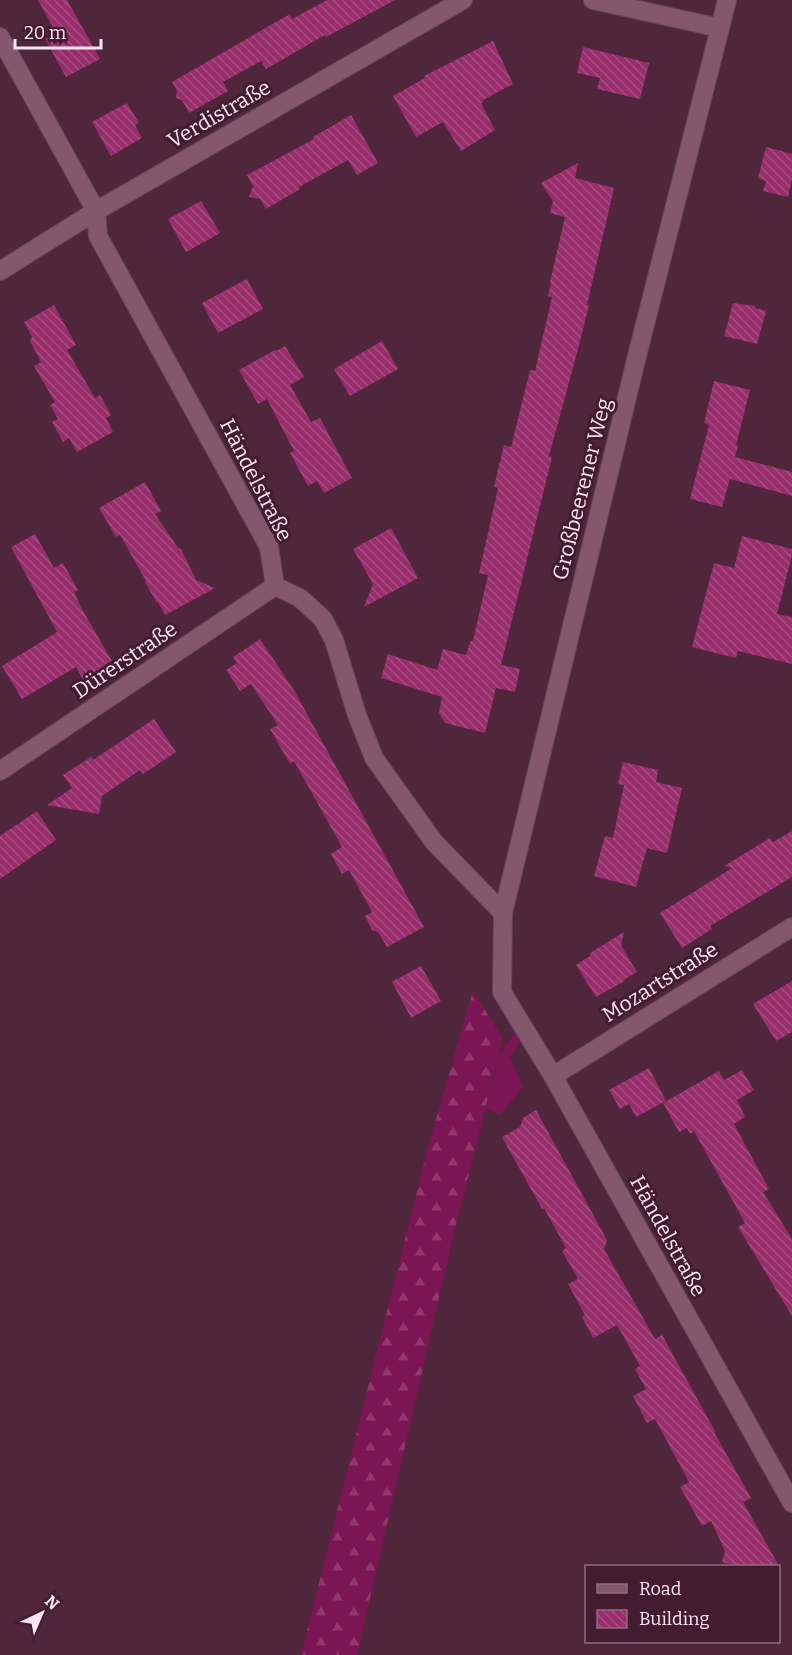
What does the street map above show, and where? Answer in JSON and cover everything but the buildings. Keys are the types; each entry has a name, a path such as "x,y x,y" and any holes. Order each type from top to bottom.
{"street":[{"name":"Verdistraße","path":"0,271 96,211 463,0"},
{"path":"593,0 720,28"},
{"name":"Großbeerener Weg","path":"502,992 503,913 636,360 727,0"},
{"name":"Händelstraße","path":"0,37 96,211 98,236 269,547 275,586"},
{"path":"275,586 300,598 323,619 334,640 357,715 374,758 434,842 503,913"},
{"name":"Dürerstraße","path":"0,771 275,586"},
{"name":"Mozartstraße","path":"553,1076 792,927"},
{"name":"Händelstraße","path":"502,992 553,1076 792,1503"}],"green space":[{"path":"473,991 503,1039 452,1241 357,1655 301,1655 428,1147"},
{"path":"517,1030 522,1038 510,1057 523,1087 500,1115 486,1109 500,1053"}]}
